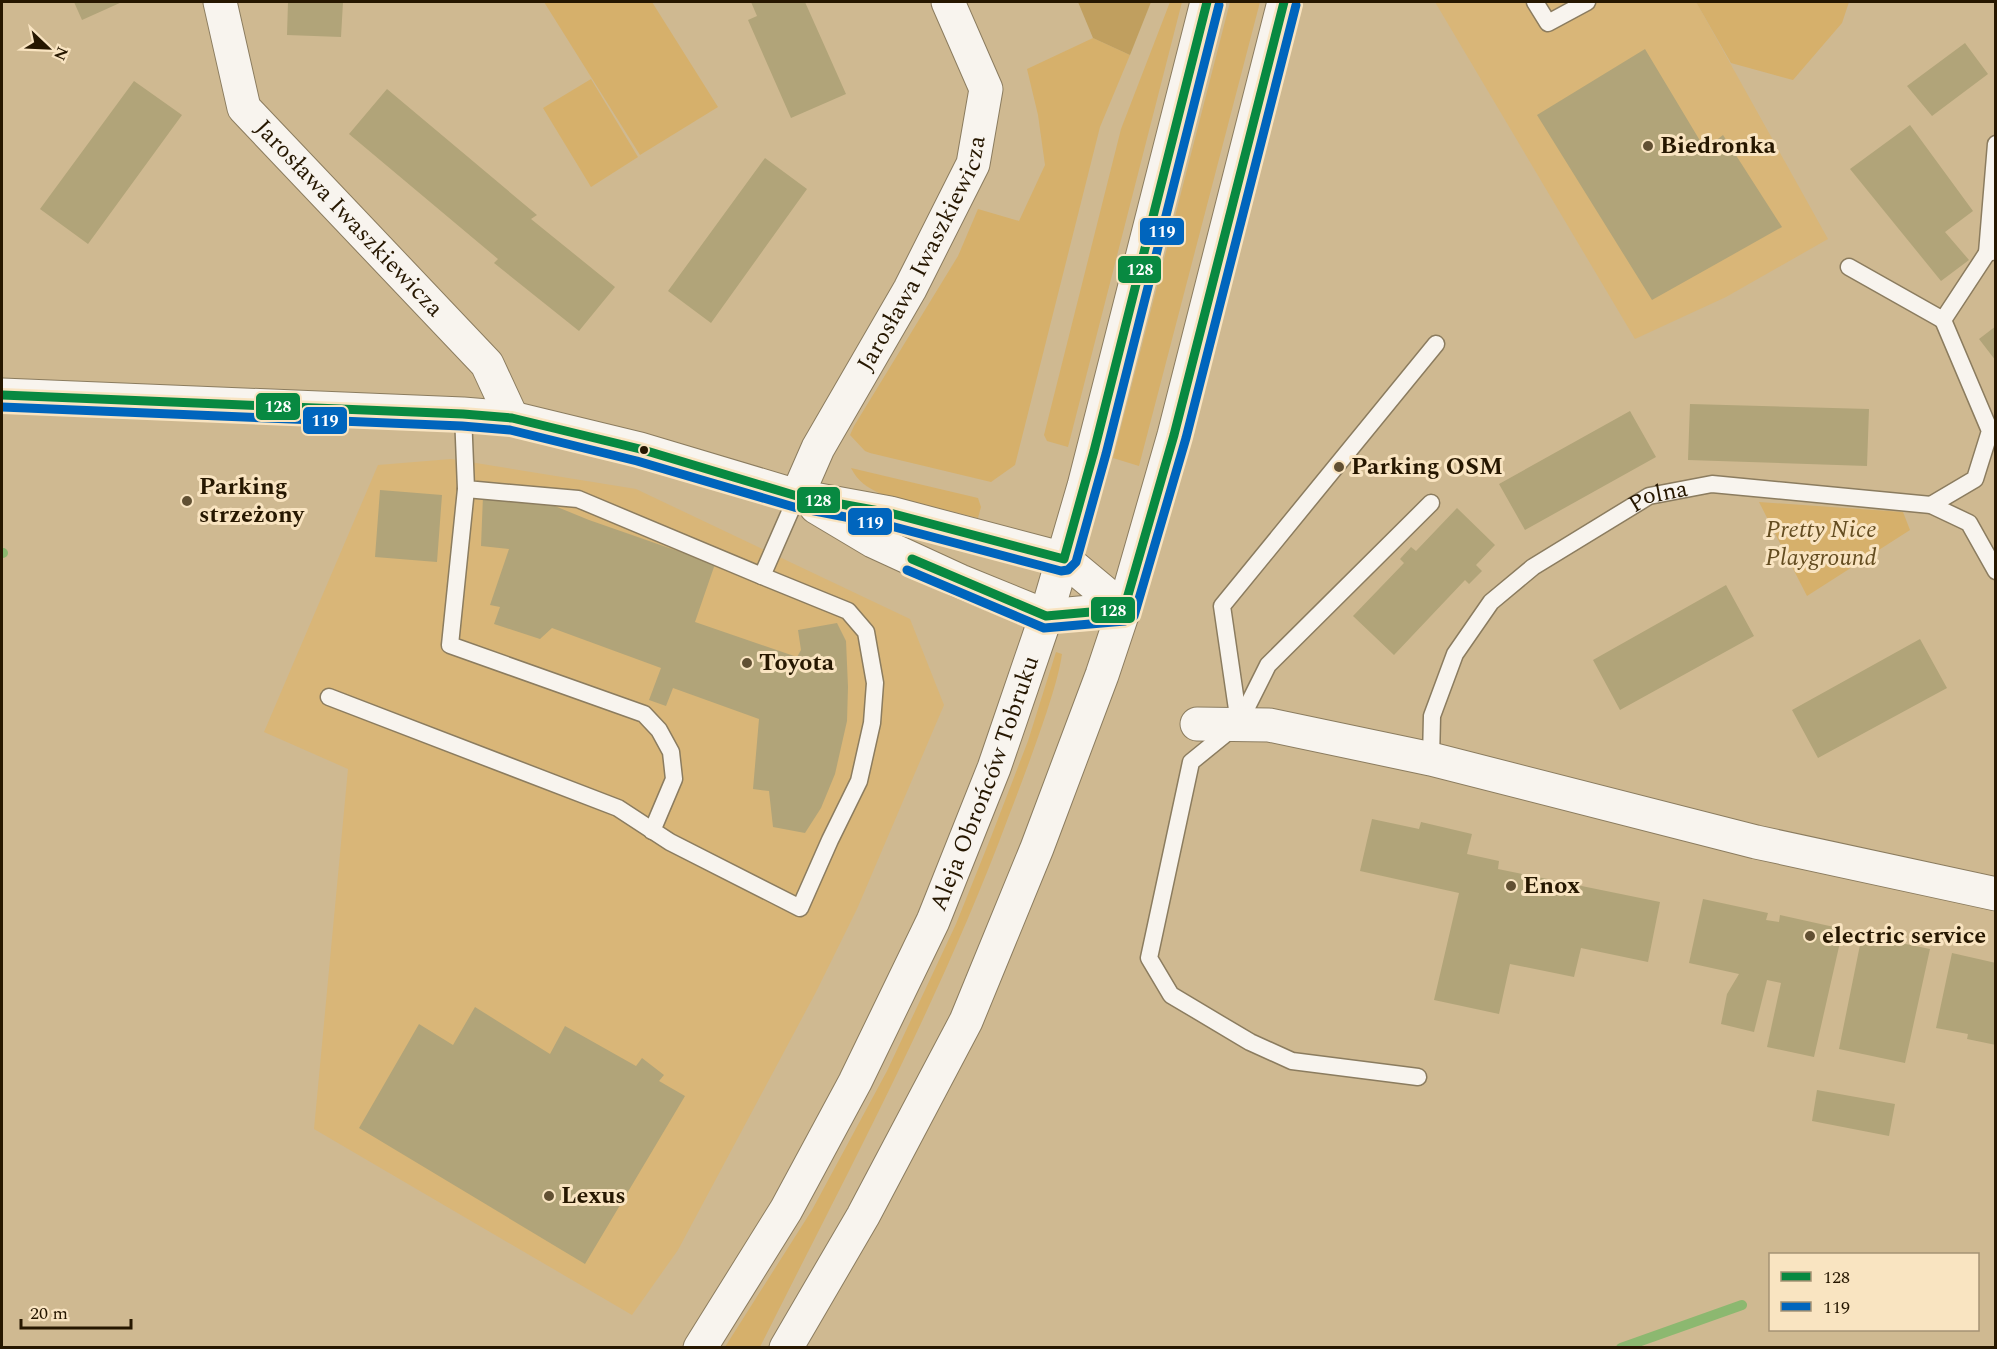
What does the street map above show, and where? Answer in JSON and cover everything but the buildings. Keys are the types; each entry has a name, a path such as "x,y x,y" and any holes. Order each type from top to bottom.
{"street":[{"name":"Jarosława Iwaszkiewicza","path":"220,2 244,108 487,364 512,418"},
{"name":"Jarosława Iwaszkiewicza","path":"797,496 818,448 910,289 973,164 986,89 948,2"},
{"name":"Aleja Obrońców Tobruku","path":"700,1347 786,1210 855,1083 933,921 994,768 1064,559 1097,440 1207,2"},
{"path":"786,1347 863,1216 966,1021 1037,848 1102,675 1124,609 1174,435 1284,8"},
{"path":"2,395 512,418 640,449 797,496 890,513 1064,559 1124,609"},
{"path":"797,496 873,541 960,581 1046,616 1124,609"},
{"path":"1197,724 1269,725 1431,759 1756,842 1995,894"}],"lane":[{"path":"1535,2 1548,23 1587,2"},
{"path":"1943,320 1991,252 1995,144"},
{"path":"1849,267 1943,320 1990,431 1975,479 1931,505"},
{"path":"1239,723 1222,606 1436,344"},
{"path":"463,414 466,489 450,645 644,714 660,730 671,752 675,779 652,831"},
{"name":"Polna","path":"1431,759 1432,716 1449,692 1455,654 1491,602 1533,567 1649,496 1712,484 1931,505 1969,523 1995,571"},
{"path":"329,697 618,808 670,842 800,908 859,781 872,723 875,683 866,632 848,611 578,499 466,489"},
{"path":"762,576 797,496"},
{"path":"1418,1077 1292,1061 1250,1042 1172,994 1149,958 1191,762 1239,723 1268,665 1431,503"}],"shaded area":[{"path":"1078,2 1151,2 1130,55 1093,38"},
{"name":"Biedronka","path":"1435,2 1696,2 1828,239 1726,297 1635,339"},
{"path":"451,459 636,489 910,619 944,705 857,909 816,992 678,1250 632,1315 314,1129 348,769 264,732 378,465"}],"green space":[{"path":"544,2 652,2 718,107 640,155"},
{"path":"1170,2 1182,2 1068,447 1047,441 1044,435 1121,129"},
{"path":"1230,2 1260,2 1139,466 1113,458"},
{"path":"1696,2 1849,2 1842,23 1793,80 1731,63"},
{"path":"1093,38 1130,55 1100,127 1015,465 991,482 865,451 850,435 854,426 958,256 978,209 1019,221 1045,165 1038,115 1027,69"},
{"path":"591,79 638,157 591,187 543,108"},
{"path":"851,468 978,498 981,507 978,518 881,494 863,484"},
{"name":"Pretty Nice Playground","path":"1759,502 1903,512 1910,530 1807,596"},
{"path":"1056,652 1062,654 1058,676 1028,764 981,886 923,1020 760,1347 725,1347 812,1210 887,1071 956,924 1028,741"}],"waterway":[{"path":"1621,1348 1742,1305"}],"transit line":[{"name":"128","path":"2,395 512,418 640,449 797,496 890,513 1064,559 1094,451 1207,2"},
{"name":"128","path":"912,559 1046,616 1124,609 1174,435 1284,2"},
{"name":"119","path":"2,407 462,426 510,430 637,461 794,507 887,525 1061,571 1068,570 1076,562 1106,454 1219,5"},
{"name":"119","path":"907,570 1044,628 1125,621 1134,616 1186,438 1296,5"}],"place":[{"name":"Biedronka","path":"1648,146"},
{"name":"Parking OSM","path":"1339,467"},
{"name":"Parking strzeżony","path":"187,501"},
{"name":"Toyota","path":"747,663"},
{"name":"Enox","path":"1511,886"},
{"name":"electric service","path":"1810,936"},
{"name":"Lexus","path":"549,1196"}]}
